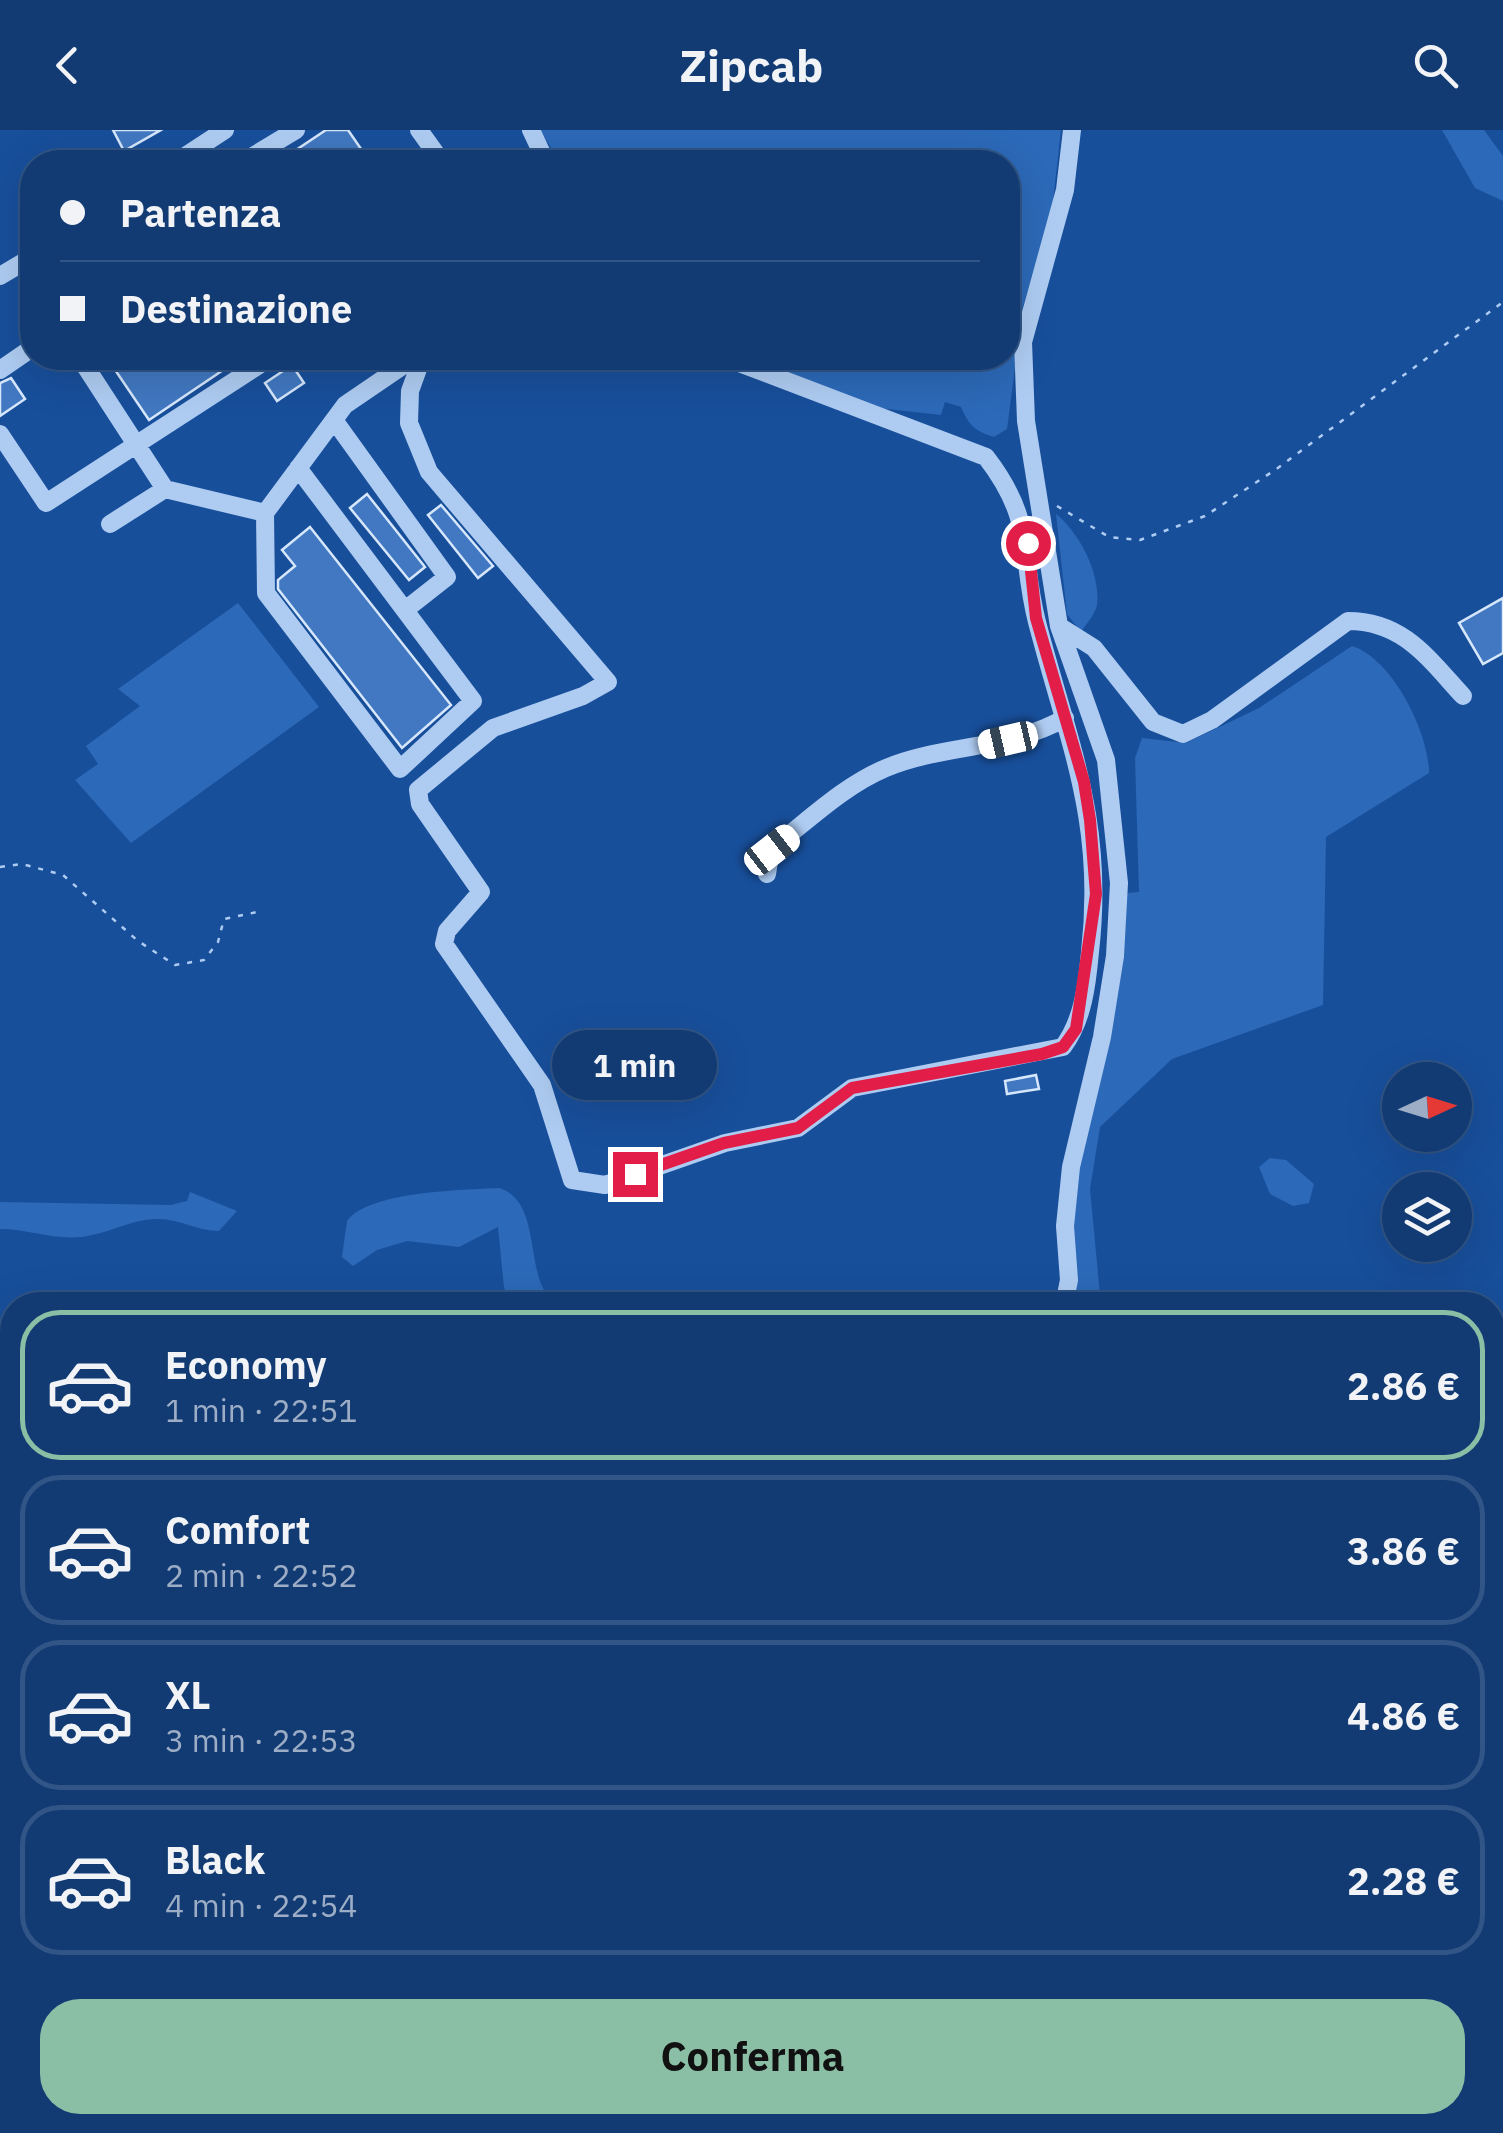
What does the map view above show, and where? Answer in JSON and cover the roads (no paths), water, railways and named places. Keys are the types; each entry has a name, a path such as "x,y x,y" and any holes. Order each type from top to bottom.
{"street":[{"path":"195,150 226,130"},
{"path":"263,150 296,130"},
{"path":"1067,1292 1064,1226 1071,1166 1104,1021 1115,956 1119,883 1106,760 1059,626 1026,421 1023,342 1065,190 1072,130"},
{"path":"88,370 165,489"},
{"path":"0,434 46,503 251,370"},
{"path":"298,468 473,701 400,769 266,593 265,513 298,468 334,420 346,405 399,370"},
{"path":"415,370 409,423 429,472 608,682 582,696 493,728 418,790 420,804 480,892 447,932 444,944 542,1085 572,1180 605,1184 724,1143 798,1128 852,1088 1063,1047 1076,1029 1096,894 1084,782 1036,618 1028,543 1010,488 986,457 758,370"},
{"path":"381,381 410,391"},
{"path":"334,420 447,577 405,610"},
{"path":"110,524 165,489 265,513"},
{"path":"1059,626 1094,648 1152,722 1183,734 1212,720 1348,621 1370,621 1406,634 1463,696"},
{"path":"767,874 772,850 851,786 889,767 1042,732 1065,718"}]}
